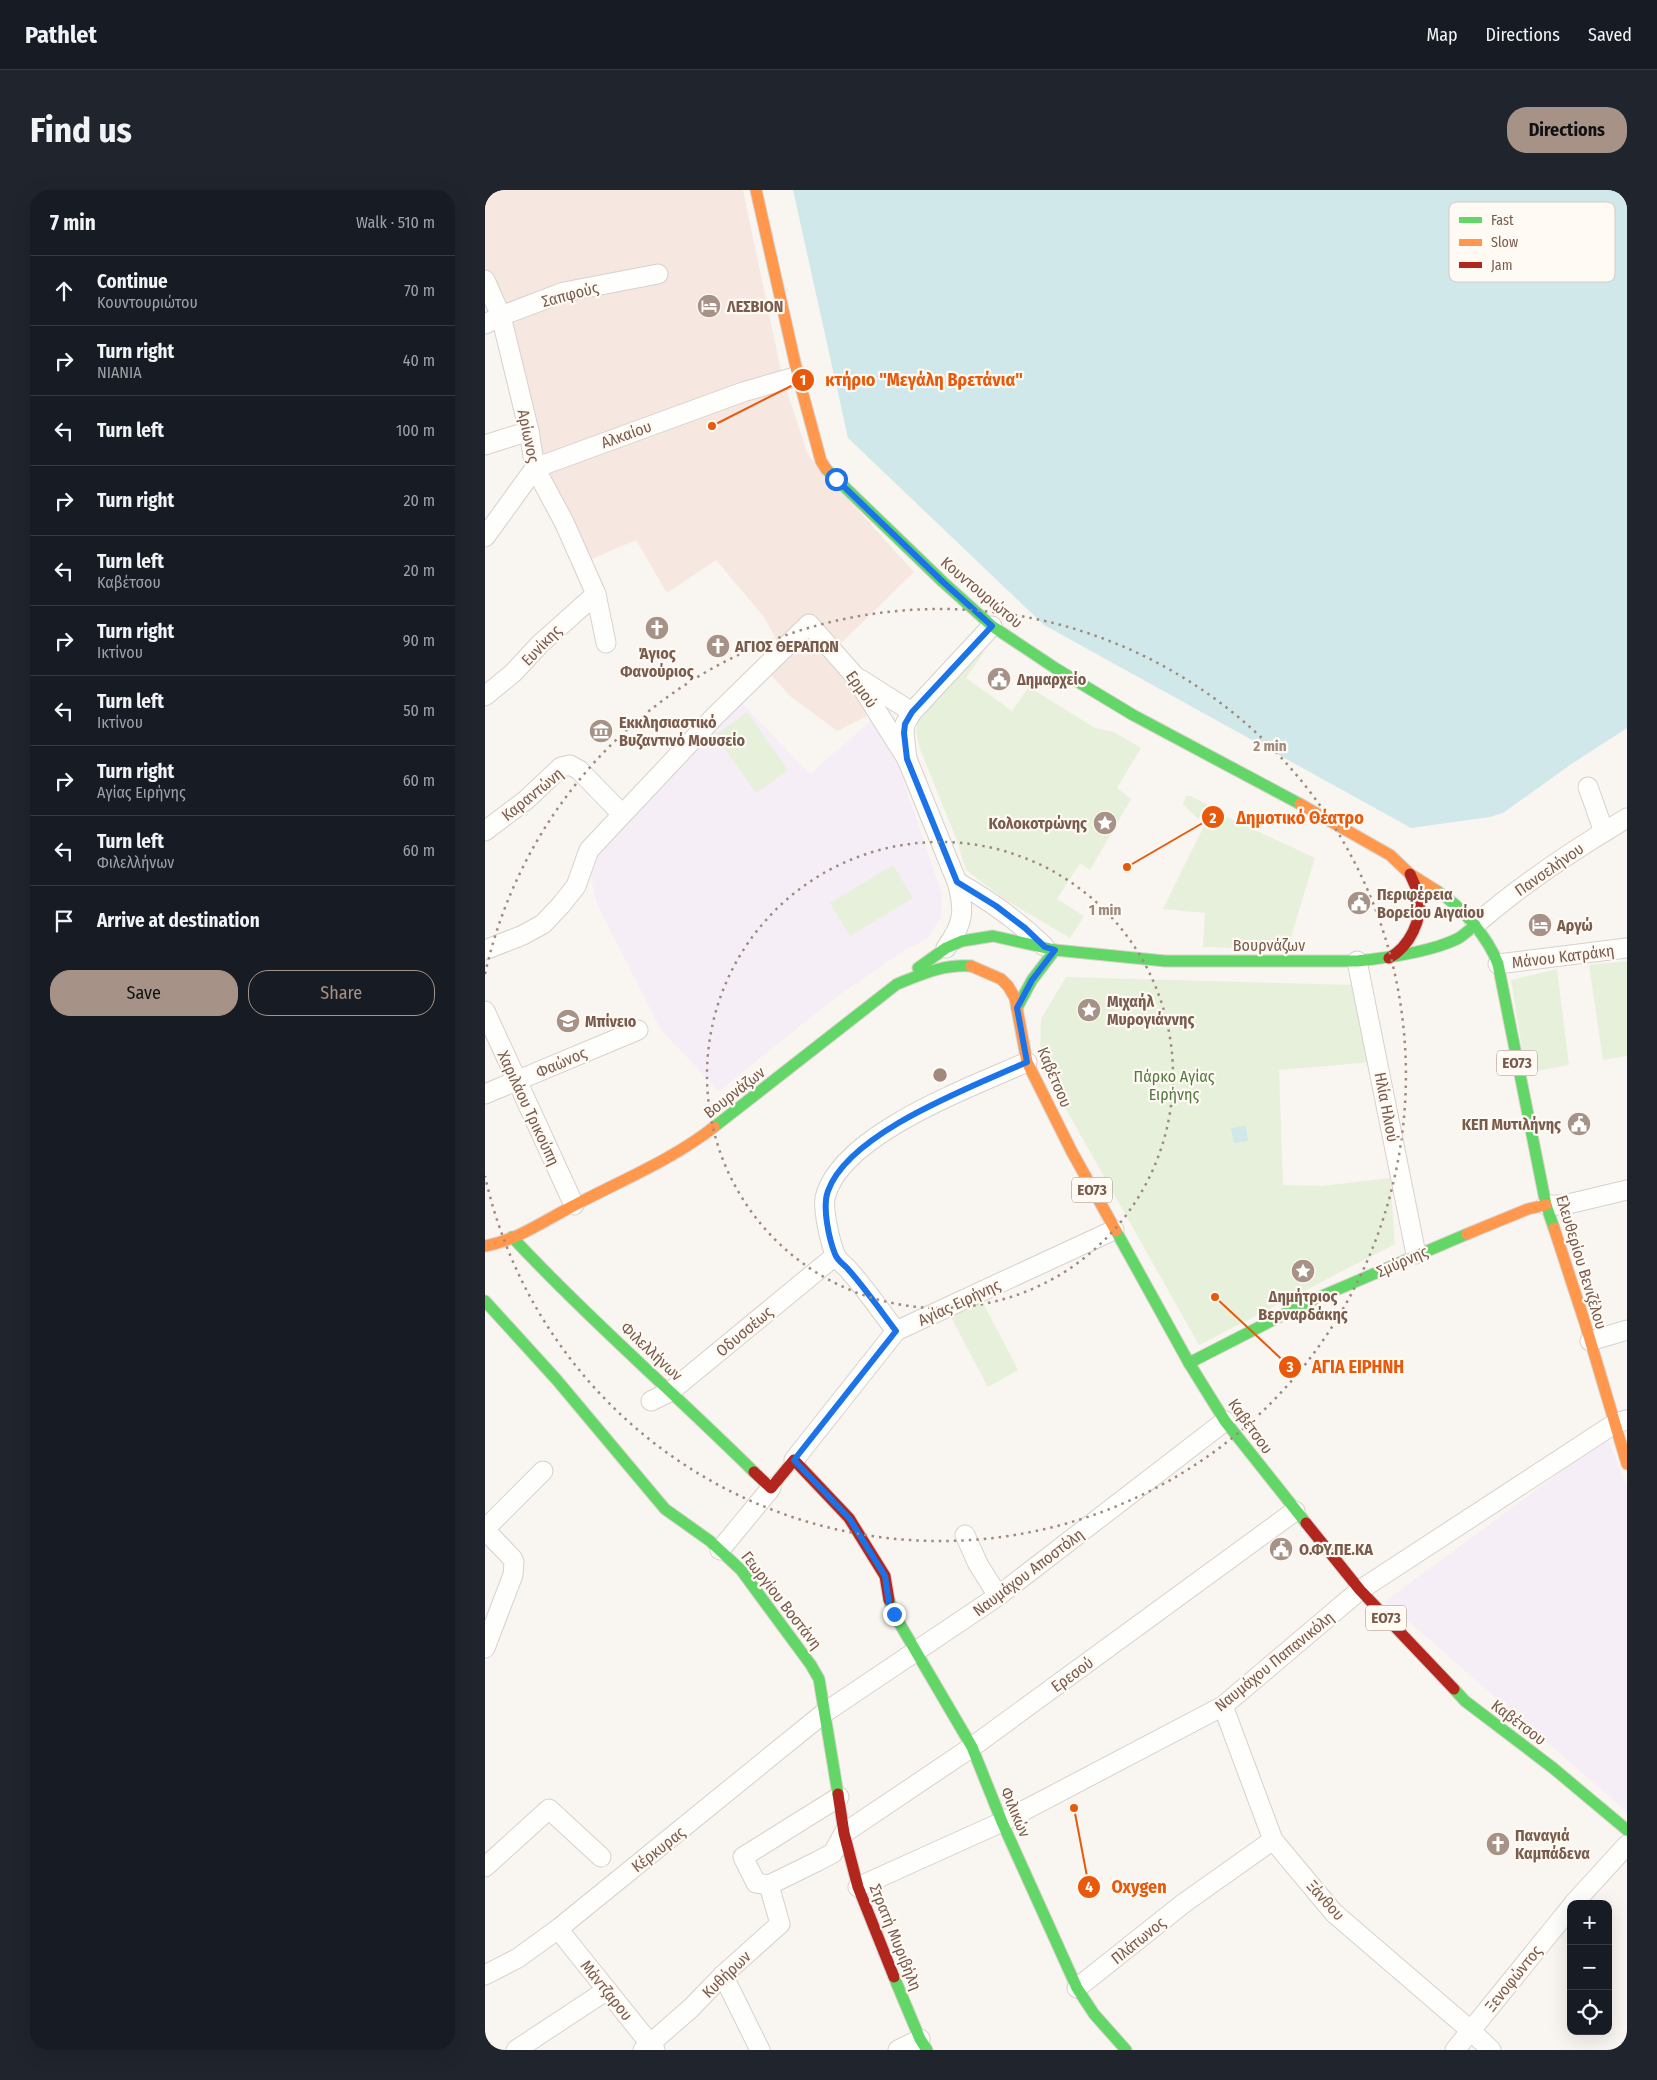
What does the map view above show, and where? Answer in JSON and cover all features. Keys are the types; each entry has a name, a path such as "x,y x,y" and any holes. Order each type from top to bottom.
{"main road":[{"name":"Κουντουριώτου","path":"756,190 798,376 821,460 828,472 992,626 1055,668 1133,715 1346,829 1390,855 1410,874"},
{"name":"ΕΟ73","path":"1410,874 1444,895 1475,925"},
{"name":"ΕΟ73","path":"1388,958 1396,955 1411,938 1418,911 1418,895 1410,874"},
{"name":"Βουρνάζων","path":"498,1244 574,1204 664,1161 693,1144 897,984 946,948 962,941 993,936 1050,948 1165,960 1357,961 1388,958 1458,939 1475,925"},
{"name":"Ελευθερίου Βενιζέλου","path":"1475,925 1494,953 1498,964 1546,1205 1590,1341 1621,1422 1627,1464"},
{"path":"1017,1008 1050,948"},
{"name":"Βουρνάζων","path":"897,984 945,966 967,965"},
{"name":"Καβέτσου","path":"967,965 987,970 1001,979 1013,994 1027,1062 1114,1230 1189,1364 1225,1421 1360,1590 1465,1701 1553,1768 1627,1830"},
{"name":"Σμύρνης","path":"1189,1364 1308,1302 1416,1254 1528,1209 1546,1205"},
{"name":"Φιλελλήνων","path":"512,1238 565,1293 671,1391 771,1488"},
{"path":"485,1246 498,1244"},
{"path":"485,1250 498,1244"},
{"name":"Γεωργίου Βοστάνη","path":"485,1301 556,1379 665,1510 720,1550 741,1570 811,1664 819,1679 844,1833"},
{"path":"794,1460 841,1508 885,1576 891,1609 915,1653"},
{"name":"Αγίας Ειρήνης","path":"771,1488 794,1460"},
{"name":"Φιλικών","path":"915,1653 972,1747 1002,1822 1077,1988 1094,2014 1126,2050"},
{"name":"Στρατή Μυριβήλη","path":"844,1833 858,1887 870,1921 924,2044"}],"street":[{"name":"Σαπφούς","path":"493,320 565,292 658,274"},
{"name":"Αρίωνος","path":"485,280 493,320 529,431 535,468 564,522 596,594 606,643"},
{"name":"Αλκαίου","path":"535,468 743,392 798,376"},
{"path":"485,445 529,431"},
{"path":"485,538 535,468"},
{"name":"Ευνίκης","path":"485,696 513,673 540,644 596,594"},
{"name":"Ερμού","path":"622,814 715,716 809,624 855,675 907,759"},
{"path":"946,948 955,935 963,910 957,882 907,759 904,733 905,724 912,712 992,626"},
{"path":"855,675 912,712"},
{"name":"Καραντώνη","path":"485,832 526,800 561,767 570,765 579,770 622,814"},
{"path":"1588,786 1605,832"},
{"path":"485,950 523,935 543,924 576,886 589,850 622,814"},
{"name":"Πανσελήνου","path":"1475,925 1503,901 1558,860 1627,818"},
{"path":"957,882 1003,911 1050,948"},
{"name":"Μάνου Κατράκη","path":"1498,964 1627,948"},
{"name":"Ηλία Ηλιού","path":"1357,961 1416,1254"},
{"name":"Χαριλάου Τρικούπη","path":"485,1011 574,1204"},
{"name":"Φαώνος","path":"485,1094 638,1030"},
{"path":"896,1331 847,1268 835,1256 825,1201 828,1190 835,1177 852,1155 875,1137 912,1115 1027,1062"},
{"name":"Σμύρνης","path":"1546,1205 1563,1205 1627,1190"},
{"name":"Αγίας Ειρήνης","path":"794,1460 896,1331 1114,1230"},
{"name":"Οδυσσέως","path":"651,1401 671,1391 835,1256"},
{"path":"1590,1341 1627,1330"},
{"name":"Ναυμάχου Αποστόλη","path":"824,1713 998,1596 1225,1421"},
{"name":"Ναυμάχου Παπανικόλη","path":"858,1887 1002,1822 1223,1706 1360,1590 1621,1422"},
{"path":"485,1648 513,1575 514,1562 485,1529 543,1471"},
{"name":"Αγίας Ειρήνης","path":"720,1550 771,1488"},
{"name":"Ερεσού","path":"844,1833 972,1747 1295,1511"},
{"path":"965,1535 978,1564 998,1596"},
{"name":"Ξάνθου","path":"1223,1706 1273,1840 1334,1913 1471,2030 1491,2050"},
{"name":"Κέρκυρας","path":"485,1975 517,1958 558,1929 824,1713"},
{"path":"839,1798 743,1858 756,1883 769,1885 833,1853 844,1833"},
{"path":"485,1867 549,1809 601,1857"},
{"name":"Πλάτωνος","path":"1077,1988 1184,1903 1273,1840"},
{"path":"1577,1900 1627,1845"},
{"name":"Κυθήρων","path":"649,2048 723,1975 780,1924 769,1885"},
{"name":"Ξενοφώντος","path":"1455,2050 1567,1912"},
{"name":"Μάντζαρου","path":"558,1929 607,1990 649,2048"},
{"path":"723,1975 760,2050"},
{"path":"516,2050 607,1990"},
{"path":"898,2050 924,2044"}],"shaded area":[{"path":"485,190 743,190 782,376 808,455 914,572 831,653 873,713 837,731 790,696 761,664 780,646 763,616 716,560 667,593 636,540 587,561 539,461 503,310 485,269"},
{"path":"740,701 810,774 873,719 887,733 942,894 941,917 927,939 907,949 835,998 719,1091 661,1030 596,902 591,878 598,852"},
{"path":"1607,1438 1627,1486 1627,1812 1384,1602"}],"green space":[{"path":"985,651 966,678 1012,711 1029,687 1095,728 1114,732 1141,748 1117,788 1131,799 1090,870 1080,863 1057,899 1084,916 1070,938 1004,899 966,870 956,838 920,749 916,732 919,715 979,652"},
{"path":"747,712 788,770 756,793 715,735"},
{"path":"1186,796 1191,796 1208,805 1198,819 1183,804"},
{"path":"1212,810 1315,858 1287,950 1203,947 1205,913 1163,909"},
{"path":"893,865 913,898 850,936 830,903"},
{"path":"1627,961 1627,1056 1603,1060 1589,965"},
{"path":"1557,969 1569,1065 1526,1073 1511,980"},
{"name":"Πάρκο Αγίας Ειρήνης","path":"1066,977 1353,985 1372,1062 1279,1070 1283,1185 1322,1186 1390,1178 1395,1244 1199,1345 1040,1063 1041,1019"},
{"path":"981,1299 1018,1370 988,1387 950,1315"}],"water":[{"path":"793,190 1627,190 1627,728 1570,765 1503,813 1490,817 1411,828 1044,625 848,438"},
{"path":"1246,1126 1248,1141 1234,1143 1231,1128"}],"traffic: fast":[{"path":"826,469 943,582 992,626 1055,668 1133,715 1300,804"},
{"path":"1437,891 1473,923 1488,943 1498,964 1546,1205 1554,1228"},
{"path":"918,968 946,948 962,941 993,936 1055,950 1165,961 1357,961 1434,948 1457,939 1475,925"},
{"path":"1017,1008 1032,980 1055,950"},
{"path":"714,1127 897,984 942,968 971,966"},
{"path":"1116,1231 1189,1363 1225,1421 1306,1523"},
{"path":"1189,1363 1308,1302 1467,1234"},
{"path":"512,1237 601,1327 754,1472"},
{"path":"485,1301 556,1379 665,1509 710,1541 741,1570 811,1665 819,1679 838,1794"},
{"path":"889,1600 894,1614 972,1747 1002,1822 1077,1988 1094,2014 1126,2050"},
{"path":"1454,1689 1465,1701 1553,1768 1627,1830"},
{"path":"894,1977 920,2039 927,2050"}],"traffic: slow":[{"path":"756,190 798,376 821,461 826,469"},
{"path":"1300,804 1390,855 1410,874 1437,891"},
{"path":"971,966 1001,979 1015,998 1027,1062 1072,1152 1116,1231"},
{"path":"485,1246 509,1239 531,1229 681,1150 714,1127"},
{"path":"1467,1234 1528,1209 1546,1205"},
{"path":"1554,1228 1585,1323 1627,1464"}],"traffic: jam":[{"path":"1389,958 1403,947 1417,923 1420,905 1419,896 1410,874"},
{"path":"754,1472 771,1488 794,1460 849,1518 885,1576 889,1600"},
{"path":"1306,1523 1360,1590 1454,1689"},
{"path":"838,1794 844,1833 858,1887 894,1977"}],"place":[{"name":"ΛΕΣΒΙΟΝ","path":"709,306"},
{"name":"κτήριο \"Μεγάλη Βρετάνια\"","path":"712,426"},
{"name":"Άγιος Φανούριος","path":"657,628"},
{"name":"ΑΓΙΟΣ ΘΕΡΑΠΩΝ","path":"718,646"},
{"name":"Δημαρχείο","path":"999,679"},
{"name":"Εκκλησιαστικό Βυζαντινό Μουσείο","path":"601,731"},
{"name":"Κολοκοτρώνης","path":"1105,823"},
{"name":"Δημοτικό Θέατρο","path":"1127,867"},
{"name":"Περιφέρεια Βορείου Αιγαίου","path":"1359,903"},
{"name":"Αργώ","path":"1540,925"},
{"name":"Μιχαήλ Μυρογιάννης","path":"1089,1010"},
{"name":"Μπίνειο","path":"568,1021"},
{"name":"ΚΕΠ Μυτιλήνης","path":"1579,1124"},
{"name":"Δημήτριος Βερναρδάκης","path":"1303,1271"},
{"name":"ΑΓIA ΕΙΡΗΝΗ","path":"1215,1297"},
{"name":"Ο.ΦΥ.ΠΕ.ΚΑ","path":"1281,1549"},
{"name":"Oxygen","path":"1074,1808"},
{"name":"Παναγιά Καμπάδενα","path":"1498,1844"}],"route":[{"path":"836,479 943,582 992,626 912,712 905,724 904,733 907,759 957,882 996,906 1025,928 1045,947 1055,950 1032,980 1017,1008 1027,1062 912,1115 875,1137 852,1155 835,1177 825,1201 826,1216 835,1256 847,1268 896,1331 794,1460 849,1518 885,1576 889,1603 894,1614"}]}
